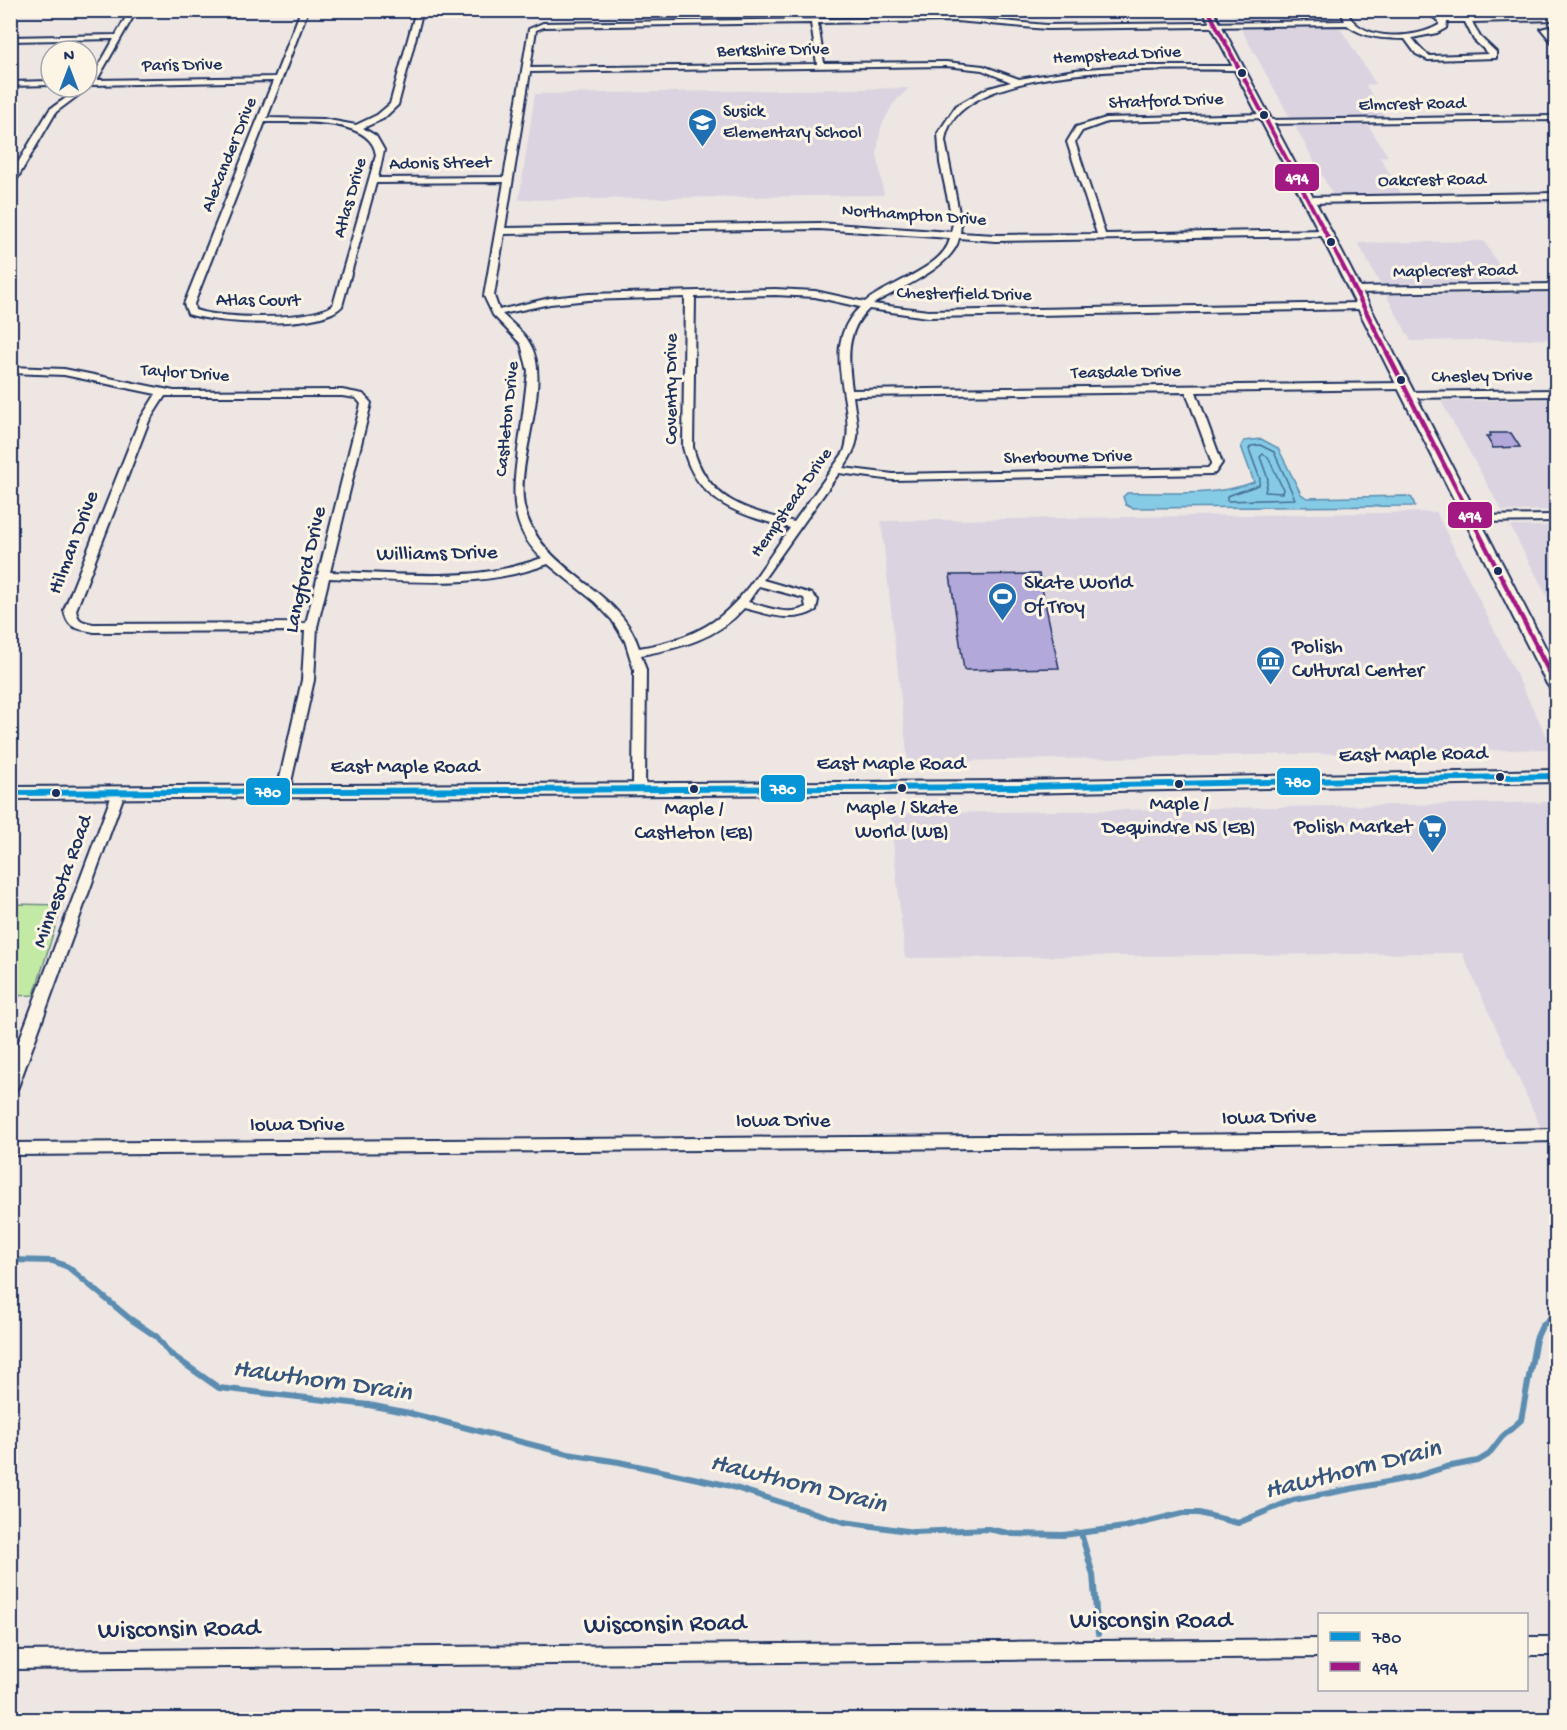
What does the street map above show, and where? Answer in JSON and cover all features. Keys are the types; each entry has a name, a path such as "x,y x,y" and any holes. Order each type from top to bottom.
{"main road":[{"path":"1211,18 1326,233 1557,684"},
{"name":"East Maple Road","path":"10,793 1029,787 1557,776"}],"street":[{"path":"99,68 134,10"},
{"name":"Alexander Drive","path":"191,312 189,304 305,10"},
{"name":"Atlas Drive","path":"357,128 380,117 394,105 420,10"},
{"path":"647,10 647,24"},
{"path":"1425,10 1443,20 1546,15 1557,18"},
{"path":"1407,37 1419,52 1428,58 1493,56 1492,52 1474,35 1468,19 1457,10"},
{"path":"1531,10 1540,11 1546,15 1555,27 1545,30 1557,45"},
{"path":"496,313 489,296 525,70 532,32 536,26 967,19 1047,27 1211,18 1347,18 1367,33 1407,37 1437,30 1443,26 1443,20"},
{"path":"814,21 821,66"},
{"path":"10,39 119,37"},
{"name":"Berkshire Drive","path":"525,70 955,64 992,70 1017,81"},
{"name":"Hempstead Drive","path":"637,652 695,638 723,623 741,604 849,452 853,440 845,355 846,335 852,320 882,292 936,264 946,254 956,236 957,223 941,148 942,134 947,121 965,104 989,91 1017,81 1095,70 1239,68"},
{"name":"Paris Drive","path":"99,85 278,79"},
{"path":"10,84 39,83"},
{"path":"10,184 53,111 69,99"},
{"name":"Stratford Drive","path":"1102,237 1071,142 1079,129 1100,121 1126,118 1266,119"},
{"name":"Elmcrest Road","path":"1266,119 1557,118"},
{"path":"262,120 323,121 357,128"},
{"name":"Atlas Drive","path":"326,313 335,308 338,303 380,148 373,138 357,128"},
{"name":"Adonis Street","path":"372,181 508,179"},
{"name":"Oakcrest Road","path":"1308,200 1557,196"},
{"name":"Northampton Drive","path":"499,231 819,226 995,238 1326,233"},
{"name":"Maplecrest Road","path":"1354,290 1557,286"},
{"name":"Chesterfield Drive","path":"496,313 572,298 797,293 834,297 903,312 928,314 1362,306"},
{"name":"Coventry Drive","path":"690,294 688,447 693,468 708,488 727,503 757,516 796,526"},
{"name":"Atlas Court","path":"191,312 201,317 213,318 304,317 326,313"},
{"name":"Castleton Drive","path":"496,313 521,335 532,357 533,371 518,496 524,526 532,542 548,560 598,597 613,612 623,624 637,652 640,681 639,789"},
{"name":"Taylor Drive","path":"10,370 64,372 162,393 342,393 359,396"},
{"name":"Teasdale Drive","path":"849,393 1190,389 1406,390"},
{"name":"Sherbourne Drive","path":"837,470 893,477 1211,471 1217,463 1190,389"},
{"name":"Chesley Drive","path":"1406,390 1557,393"},
{"name":"Hilman Drive","path":"162,393 144,421 70,610 72,620 86,628 311,627"},
{"name":"Langford Drive","path":"283,791 308,680 311,627 366,408 366,403 359,396"},
{"path":"1472,519 1557,518"},
{"name":"Williams Drive","path":"324,575 420,578 485,576 519,570 548,560"},
{"path":"741,604 790,615 799,615 812,608 812,600 808,596 756,582"},
{"name":"Minnesota Road","path":"10,1087 119,792"},
{"name":"Iowa Drive","path":"10,1149 1264,1140 1557,1135"},
{"path":"1528,1646 1557,1646"},
{"name":"Wisconsin Road","path":"10,1660 1318,1648"}],"shaded area":[{"path":"1231,11 1329,11 1376,84 1366,85 1389,124 1368,125 1388,156 1380,157 1401,194 1333,195"},
{"name":"Susick Elementary School","path":"909,88 893,104 881,127 877,153 884,195 519,200 535,94"},
{"path":"1484,241 1509,282 1380,284 1358,243"},
{"path":"1549,293 1556,303 1556,339 1411,341 1386,295"},
{"path":"1556,399 1556,510 1502,511 1441,401"},
{"path":"1436,512 1553,749 908,762 881,521"},
{"path":"1510,526 1556,526 1556,613"},
{"path":"1556,802 1556,1127 1541,1128 1462,953 905,958 890,814"}],"green space":[{"path":"11,904 62,905 34,995 11,996"}],"water":[{"path":"1261,439 1278,448 1301,494 1307,498 1407,496 1412,498 1415,506 1132,508 1126,505 1123,497 1127,493 1208,492 1254,482 1241,446 1244,441"}],"building":[{"path":"1490,433 1511,433 1520,447 1493,448 1486,436 1491,436"},
{"name":"Skate World Of Troy","path":"1039,574 1059,668 964,670 950,575"}],"waterway":[{"path":"10,12 63,10"},
{"name":"Hawthorn Drain","path":"10,1260 53,1261 68,1267 129,1318 157,1337 169,1353 219,1388 369,1405 409,1413 568,1454 619,1462 726,1485 844,1522 914,1532 988,1529 1013,1534 1063,1535 1125,1527 1183,1513 1199,1513 1238,1523 1293,1500 1414,1477 1446,1467 1478,1461 1488,1455 1502,1437 1521,1420 1536,1339 1542,1326 1556,1313"},
{"path":"1081,1533 1093,1575 1098,1634"}],"transit line":[{"name":"494","path":"1208,10 1326,233 1556,684"},
{"name":"780","path":"10,793 1018,787 1556,776"}],"place":[{"name":"Susick Elementary School","path":"702,148"},
{"name":"Skate World Of Troy","path":"1003,622"},
{"name":"Polish Cultural Center","path":"1271,686"},
{"name":"Maple / Dequindre NS (EB)","path":"1179,784"},
{"name":"Maple / Skate World (WB)","path":"902,788"},
{"name":"Maple / Castleton (EB)","path":"694,789"},
{"name":"Polish Market","path":"1433,854"}]}
